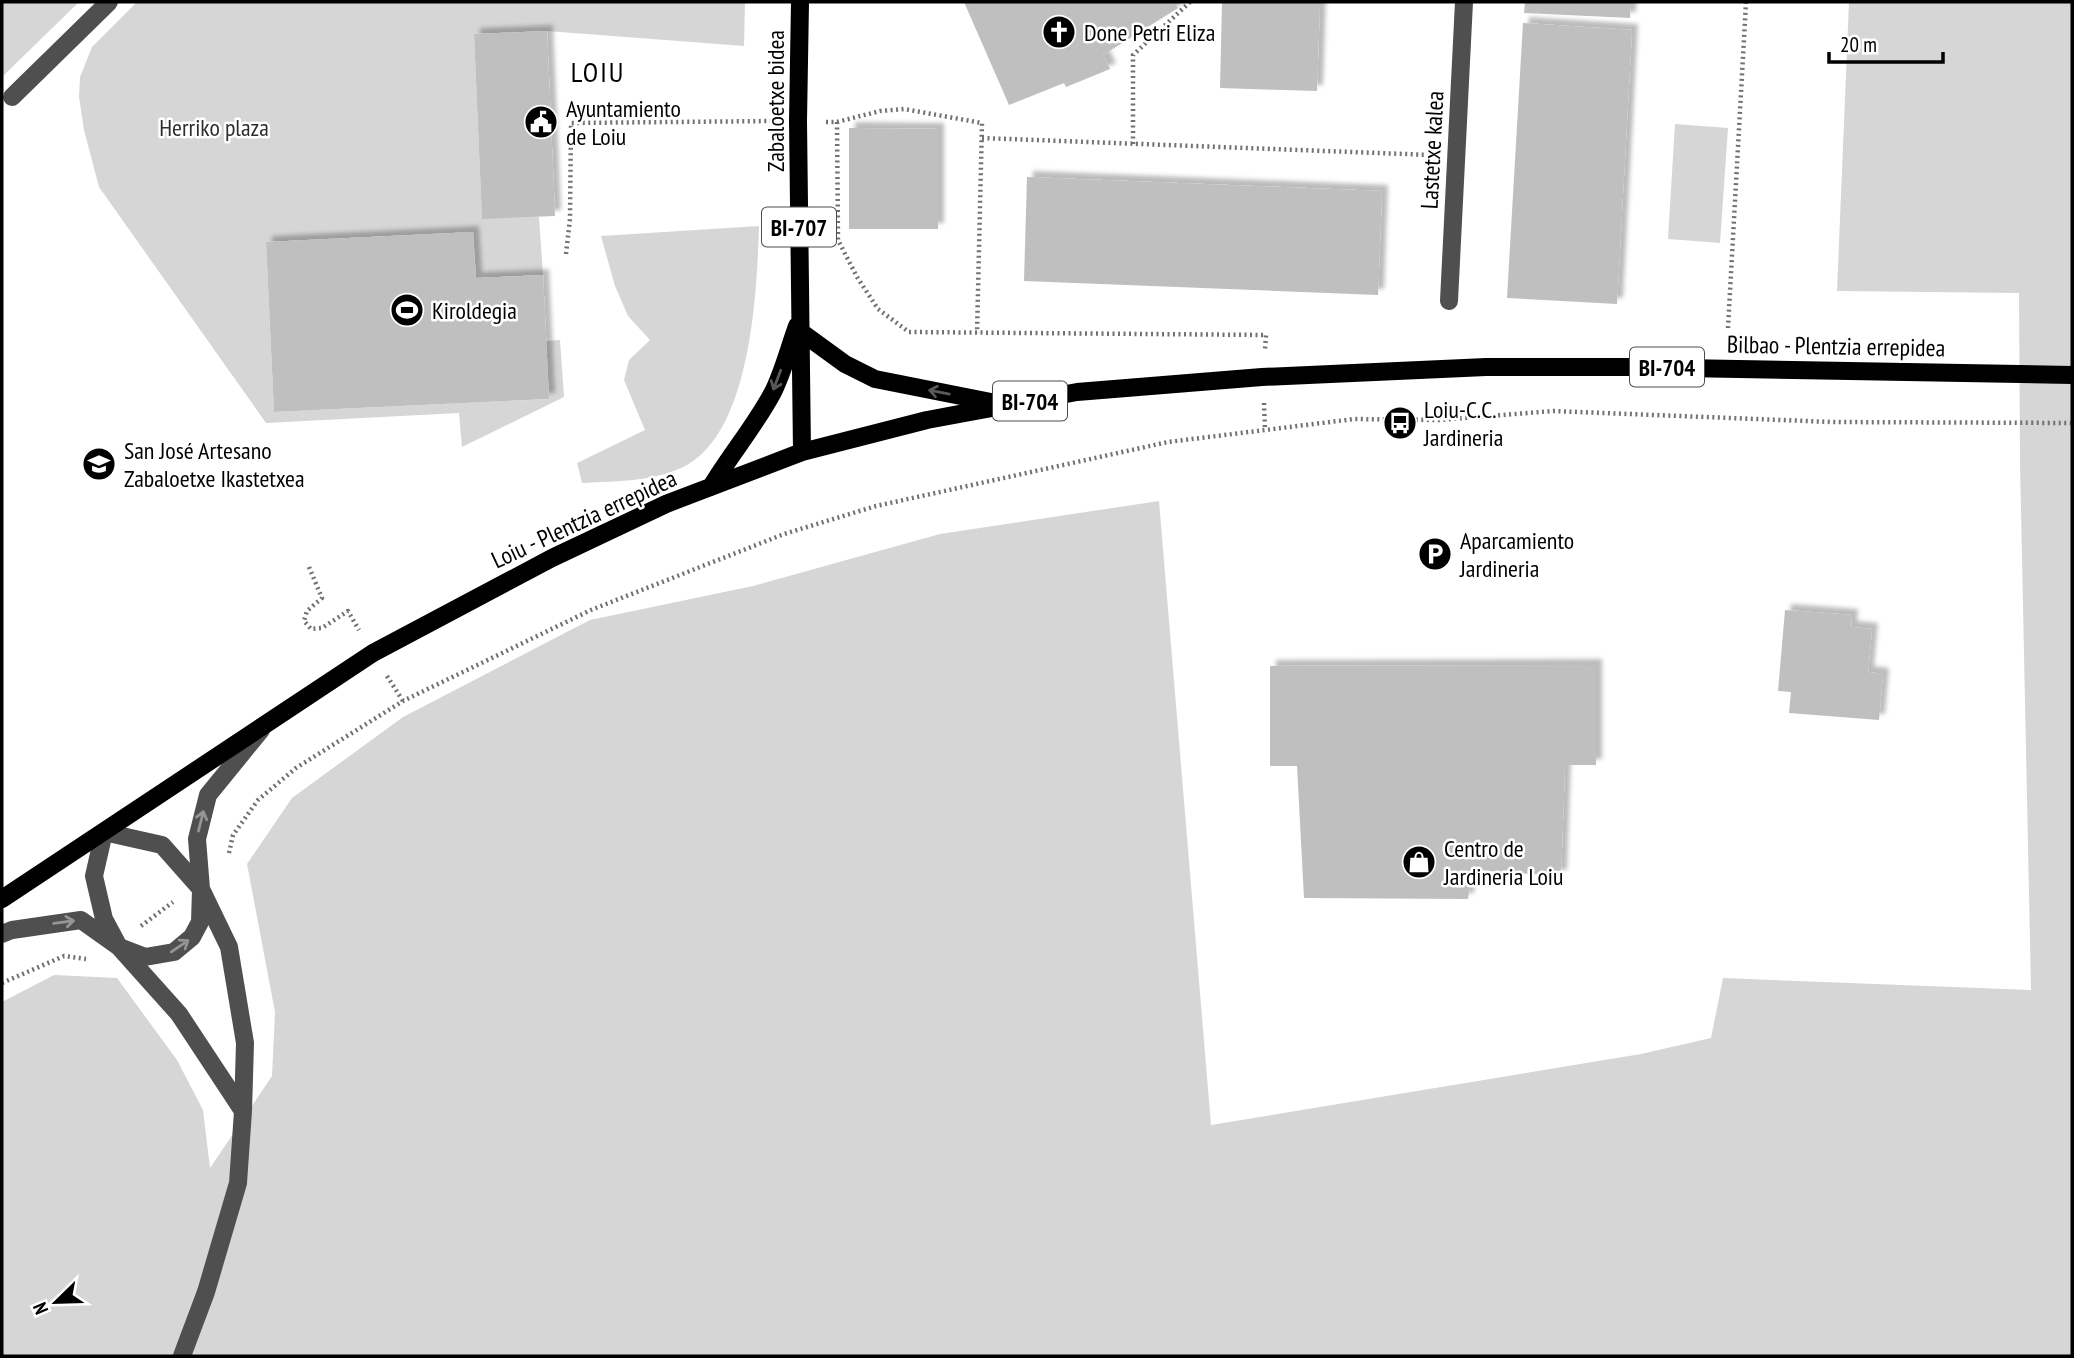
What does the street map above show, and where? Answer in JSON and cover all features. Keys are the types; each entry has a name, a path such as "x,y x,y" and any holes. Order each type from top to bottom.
{"main road":[{"name":"Zabaloetxe bidea","path":"800,2 798,121 802,452"},
{"path":"711,487 774,390 801,324 845,364 875,379 1006,405"},
{"name":"Bilbao - Plentzia errepidea","path":"1262,377 1499,367 2072,374"},
{"name":"Loiu - Plentzia errepidea","path":"2,899 373,653 552,558 666,504 802,452 927,419 1077,392 1262,377"}],"street":[{"path":"12,97 109,2"},
{"name":"Lastetxe kalea","path":"1449,302 1464,2"},
{"path":"182,1356 206,1292 238,1183 245,1043 229,947 201,889 162,845 104,832 94,876 104,919 119,947 145,957 174,952 192,937 200,922 201,889 197,839 208,795 267,722"},
{"path":"2,934 80,919 119,947 179,1014 243,1111"}],"path":[{"path":"1133,144 1133,55 1190,2"},
{"path":"1728,328 1746,2"},
{"path":"566,254 570,219 570,123 837,122 880,111 904,109 982,123 976,333"},
{"path":"837,122 838,240 878,309 909,332 1266,335 1262,377 1265,430"},
{"path":"982,138 1456,156"},
{"path":"201,889 225,871 233,835 258,800 296,768 403,701 591,610 784,534 876,506 1168,442 1354,419 1439,420 1553,411 1832,422 2072,423"},
{"path":"309,567 321,598 307,611 304,621 310,629 322,628 348,611 373,653"}],"green space":[{"path":"2,2 79,2 2,77"},
{"name":"Herriko plaza","path":"137,2 745,2 744,46 547,31 474,34 482,218 539,217 543,275 476,278 473,232 266,242 274,412 549,399 546,341 560,340 564,397 462,447 459,413 266,423 99,187 84,130 79,97 80,77 92,47"},
{"path":"1849,2 2072,2 2072,1356 2,1356 2,1002 54,975 117,978 177,1060 203,1110 210,1168 272,1076 275,1012 247,864 292,798 403,717 590,620 753,586 940,534 1159,501 1211,1125 1641,1054 1711,1038 1723,978 2031,990 2019,293 1837,291"},
{"path":"1675,124 1728,128 1720,243 1668,239"},
{"path":"759,226 756,287 746,359 723,425 706,450 683,467 659,476 582,483 577,463 645,430 624,380 629,360 650,340 628,316 615,286 601,236"}],"building":[{"name":"Done Petri Eliza","path":"964,2 1174,2 1178,8 1103,55 1110,69 1066,87 1064,83 1009,105"},
{"path":"1222,2 1320,2 1317,91 1220,88"},
{"path":"1525,2 1631,2 1630,18 1524,13"},
{"path":"1523,23 1632,30 1617,304 1507,298"},
{"path":"547,31 555,216 482,219 474,34"},
{"path":"849,128 938,129 938,229 849,229"},
{"path":"1027,177 1382,191 1378,295 1024,281"},
{"name":"Kiroldegia","path":"473,232 476,278 543,275 549,399 274,412 266,242"},
{"path":"1785,610 1852,615 1851,627 1872,629 1868,672 1883,674 1879,720 1789,713 1791,692 1778,691"},
{"path":"1596,665 1596,765 1565,765 1561,876 1472,870 1468,899 1304,898 1297,766 1270,766 1270,666"}],"place":[{"name":"Done Petri Eliza","path":"1059,32"},
{"name":"Ayuntamiento de Loiu","path":"541,122"},
{"name":"Kiroldegia","path":"407,310"},
{"name":"Loiu-C.C. Jardineria","path":"1400,423"},
{"name":"San José Artesano Zabaloetxe Ikastetxea","path":"99,464"},
{"name":"Aparcamiento Jardineria","path":"1435,554"},
{"name":"Centro de Jardineria Loiu","path":"1419,862"}],"district":[{"name":"LOIU","path":"598,71"}]}
